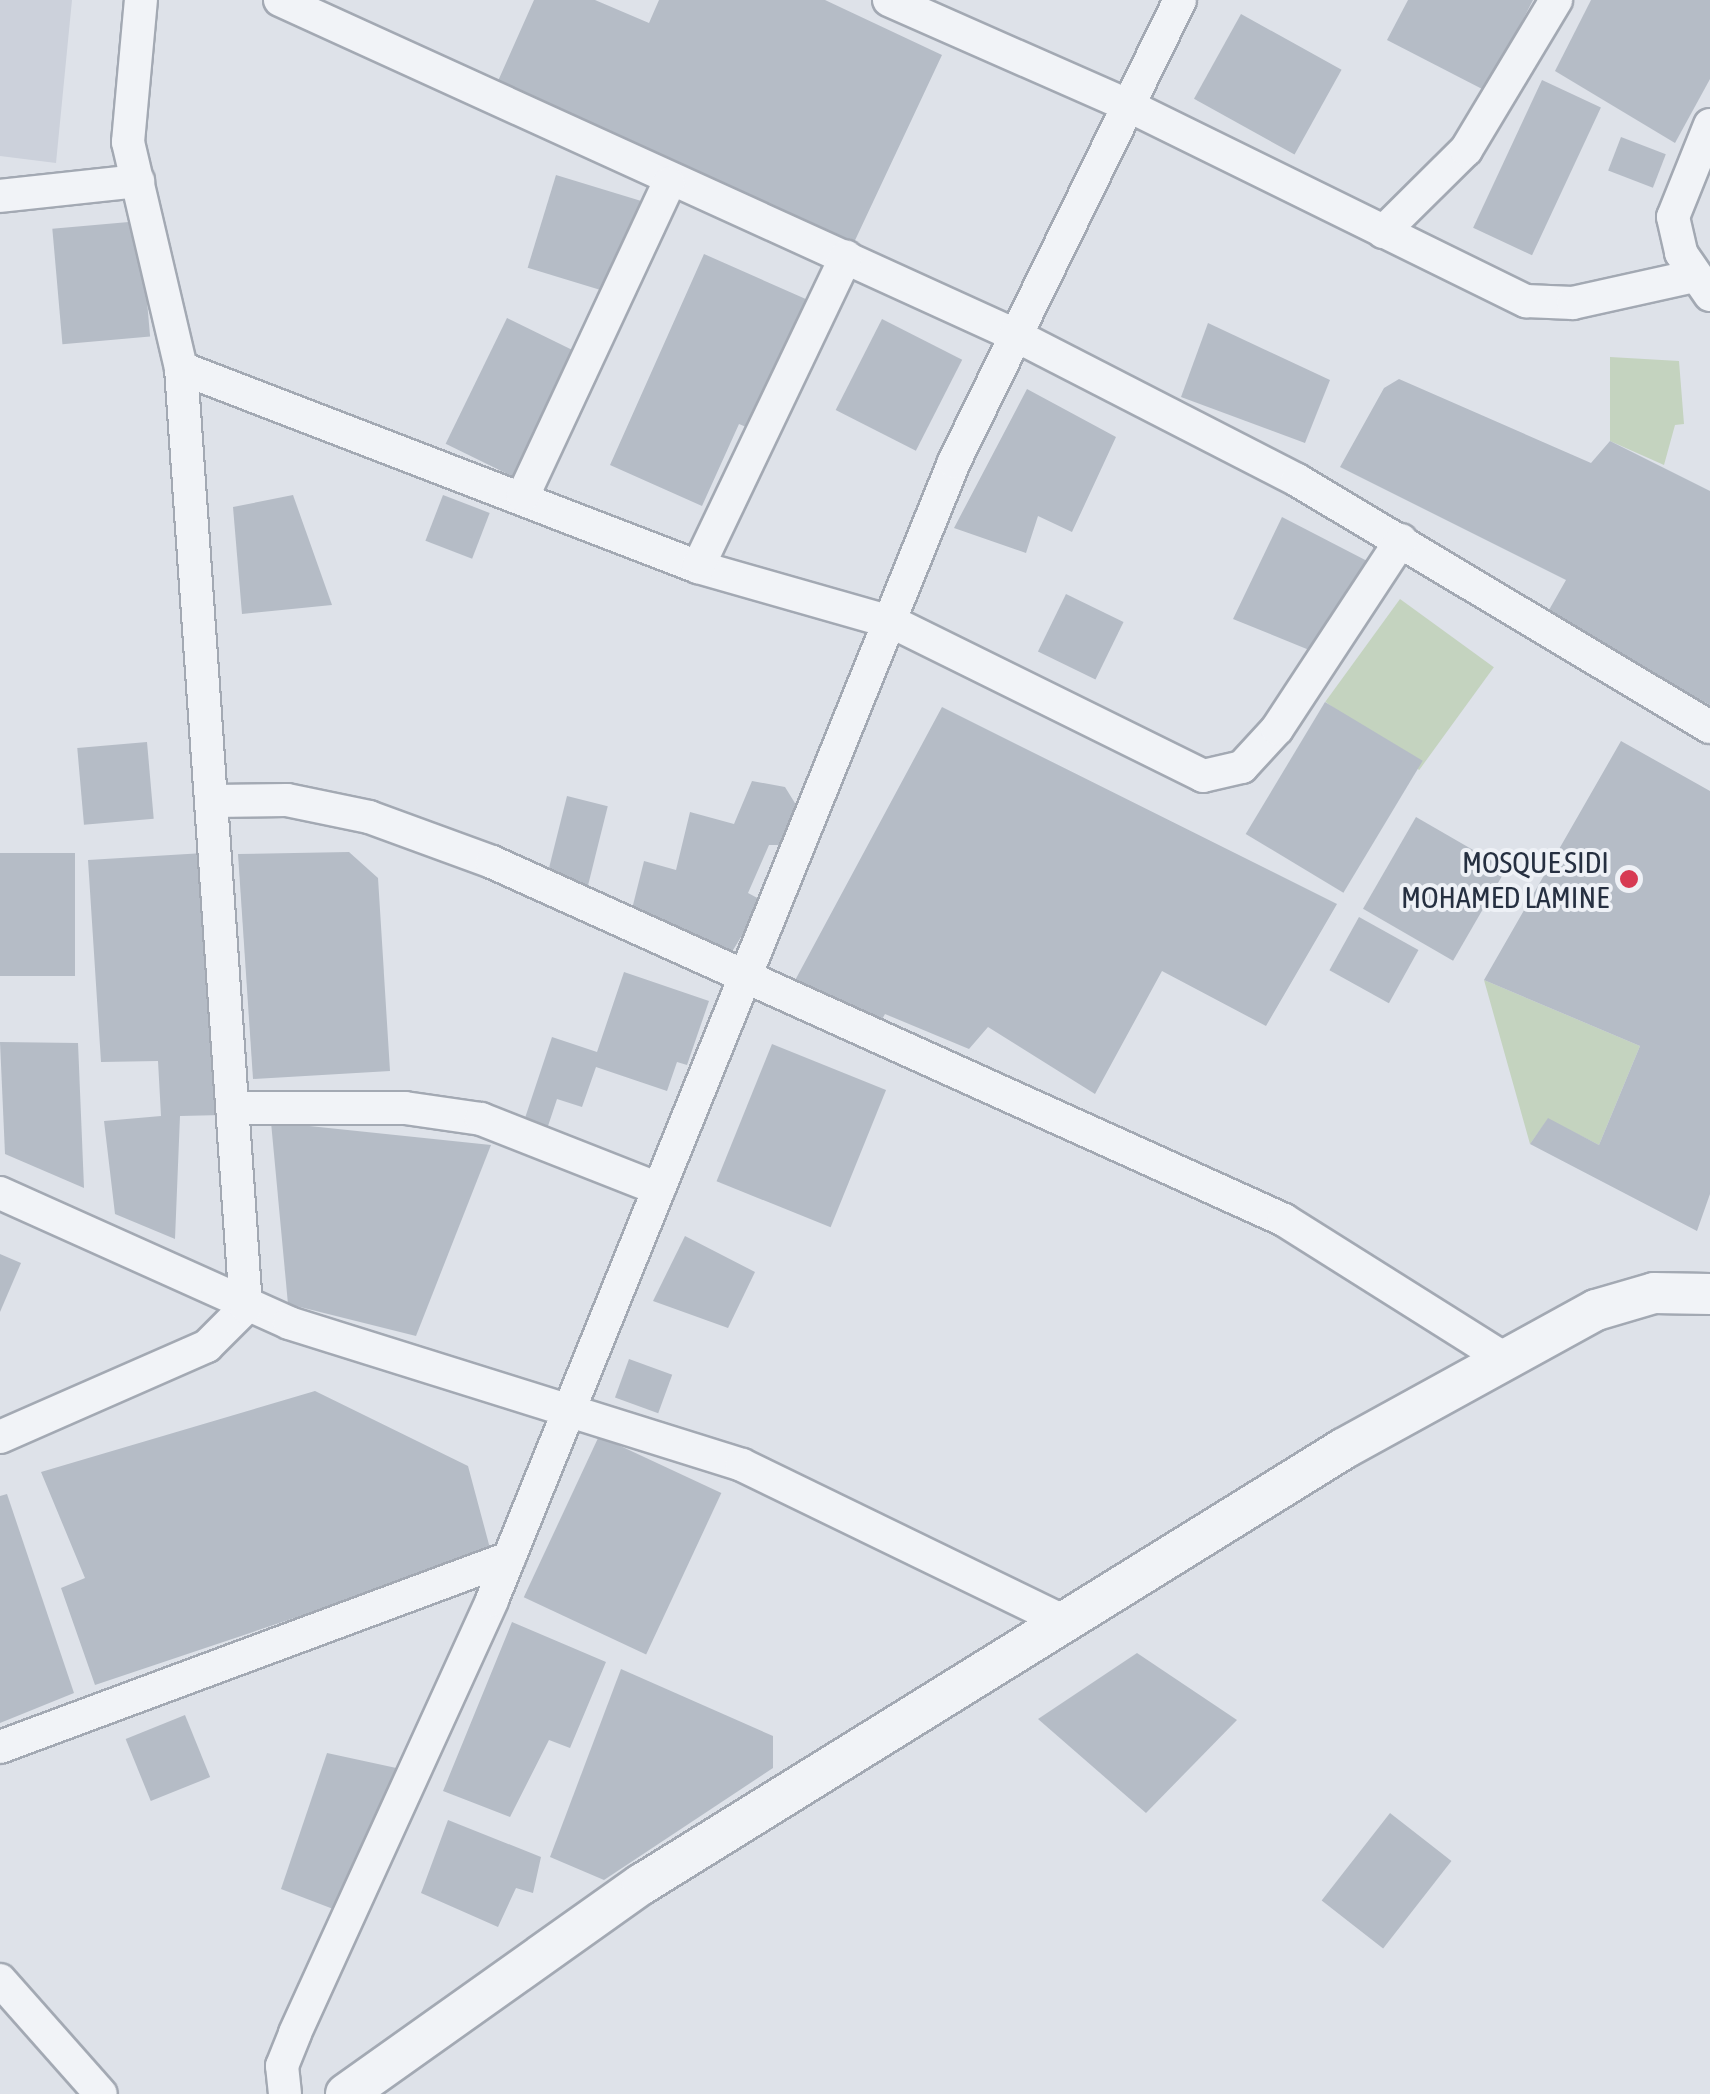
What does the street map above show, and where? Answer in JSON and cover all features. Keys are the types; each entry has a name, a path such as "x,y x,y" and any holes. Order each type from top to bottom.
{"street":[{"path":"0,1436 207,1346 246,1307 214,801 180,368 128,142 141,0"},
{"path":"280,0 669,183 846,257 1015,335 1401,540 1710,727"},
{"path":"889,0 1127,105 1526,302 1573,304 1702,286 1674,207 1710,125"},
{"path":"285,2094 282,2066 295,2033 508,1558 568,1404 751,980 894,624 954,462 1180,0"},
{"path":"1383,232 1466,150 1556,0"},
{"path":"0,196 138,181"},
{"path":"523,496 669,183"},
{"path":"698,567 846,257"},
{"path":"180,368 523,496 698,567 894,624 1216,778 1242,768 1277,729 1401,540"},
{"path":"214,801 287,800 369,817 751,980 1284,1220 1506,1360"},
{"path":"234,1108 406,1108 482,1119 659,1189"},
{"path":"0,1193 246,1307 568,1404 742,1465 1065,1622"},
{"path":"346,2094 642,1884 1065,1622 1506,1360 1622,1300 1710,1294"},
{"path":"0,1747 508,1558"},
{"path":"0,1980 101,2094"}],"shaded area":[{"path":"0,0 72,0 56,163 0,156"}],"green space":[{"path":"1610,357 1679,361 1684,424 1675,425 1664,465 1610,441"},
{"path":"1400,599 1494,667 1419,770 1325,702"},
{"path":"1484,980 1640,1046 1599,1145 1548,1119 1530,1144"}],"building":[{"path":"534,0 595,0 649,23 659,0 825,0 942,55 850,251 498,81"},
{"path":"1408,0 1533,0 1486,91 1387,40"},
{"path":"1591,0 1710,0 1710,79 1675,143 1555,71"},
{"path":"1241,14 1342,70 1295,155 1194,99"},
{"path":"1542,80 1601,107 1532,255 1473,228"},
{"path":"1621,137 1666,154 1653,188 1608,171"},
{"path":"556,175 642,201 614,294 528,268"},
{"path":"140,221 150,337 62,344 52,229"},
{"path":"704,254 808,300 751,429 739,424 702,506 610,465"},
{"path":"507,318 574,351 513,477 446,444"},
{"path":"882,319 962,360 916,451 836,410"},
{"path":"1208,323 1330,380 1305,443 1181,397"},
{"path":"1399,379 1591,463 1610,441 1710,491 1710,705 1545,617 1566,580 1340,467 1384,388"},
{"path":"1027,389 1116,437 1072,532 1038,516 1026,553 954,528"},
{"path":"293,495 332,605 242,614 233,507"},
{"path":"443,495 490,513 472,559 425,541"},
{"path":"1282,517 1373,564 1319,654 1233,619"},
{"path":"1066,594 1124,622 1095,680 1038,652"},
{"path":"1325,702 1423,761 1343,893 1246,834"},
{"path":"942,707 1337,904 1266,1026 1162,971 1095,1094 988,1027 969,1049 885,1014 876,1030 792,986"},
{"path":"1621,741 1710,791 1710,1194 1697,1231 1530,1144 1548,1118 1599,1145 1640,1046 1484,980"},
{"path":"147,742 154,819 84,825 77,748"},
{"path":"752,781 785,787 798,808 782,845 769,845 748,893 763,901 730,955 632,909 644,861 676,870 690,812 734,824"},
{"path":"567,796 608,806 588,887 547,877"},
{"path":"1416,817 1506,869 1453,961 1363,909"},
{"path":"349,852 378,878 390,1071 253,1079 238,854"},
{"path":"0,853 75,853 75,976 0,976"},
{"path":"204,853 223,1115 180,1116 175,1239 115,1214 104,1121 161,1116 158,1061 101,1062 88,860"},
{"path":"1359,917 1418,950 1389,1003 1329,970"},
{"path":"624,972 709,1001 687,1065 677,1062 667,1091 596,1067 582,1107 557,1099 546,1132 523,1124 552,1037 597,1052"},
{"path":"0,1042 78,1043 84,1188 5,1154"},
{"path":"772,1044 886,1090 831,1227 717,1181"},
{"path":"271,1122 491,1145 416,1336 288,1304"},
{"path":"685,1236 755,1272 728,1328 653,1301"},
{"path":"0,1254 21,1263 0,1312"},
{"path":"629,1359 672,1375 658,1413 615,1398"},
{"path":"315,1391 468,1466 491,1552 95,1685 61,1588 85,1578 41,1472"},
{"path":"599,1436 721,1493 646,1654 524,1597"},
{"path":"7,1494 74,1693 0,1723 0,1496"},
{"path":"512,1622 606,1662 570,1748 549,1740 510,1817 443,1791"},
{"path":"1137,1653 1237,1720 1146,1813 1038,1719"},
{"path":"621,1669 773,1736 773,1768 604,1880 550,1857"},
{"path":"185,1715 210,1777 151,1801 126,1739"},
{"path":"327,1753 401,1769 341,1912 281,1889"},
{"path":"1390,1813 1451,1861 1383,1948 1322,1900"},
{"path":"448,1820 541,1857 533,1893 516,1888 498,1927 421,1893"}],"place":[{"name":"MOSQUE SIDI MOHAMED LAMINE","path":"1629,879"}]}
